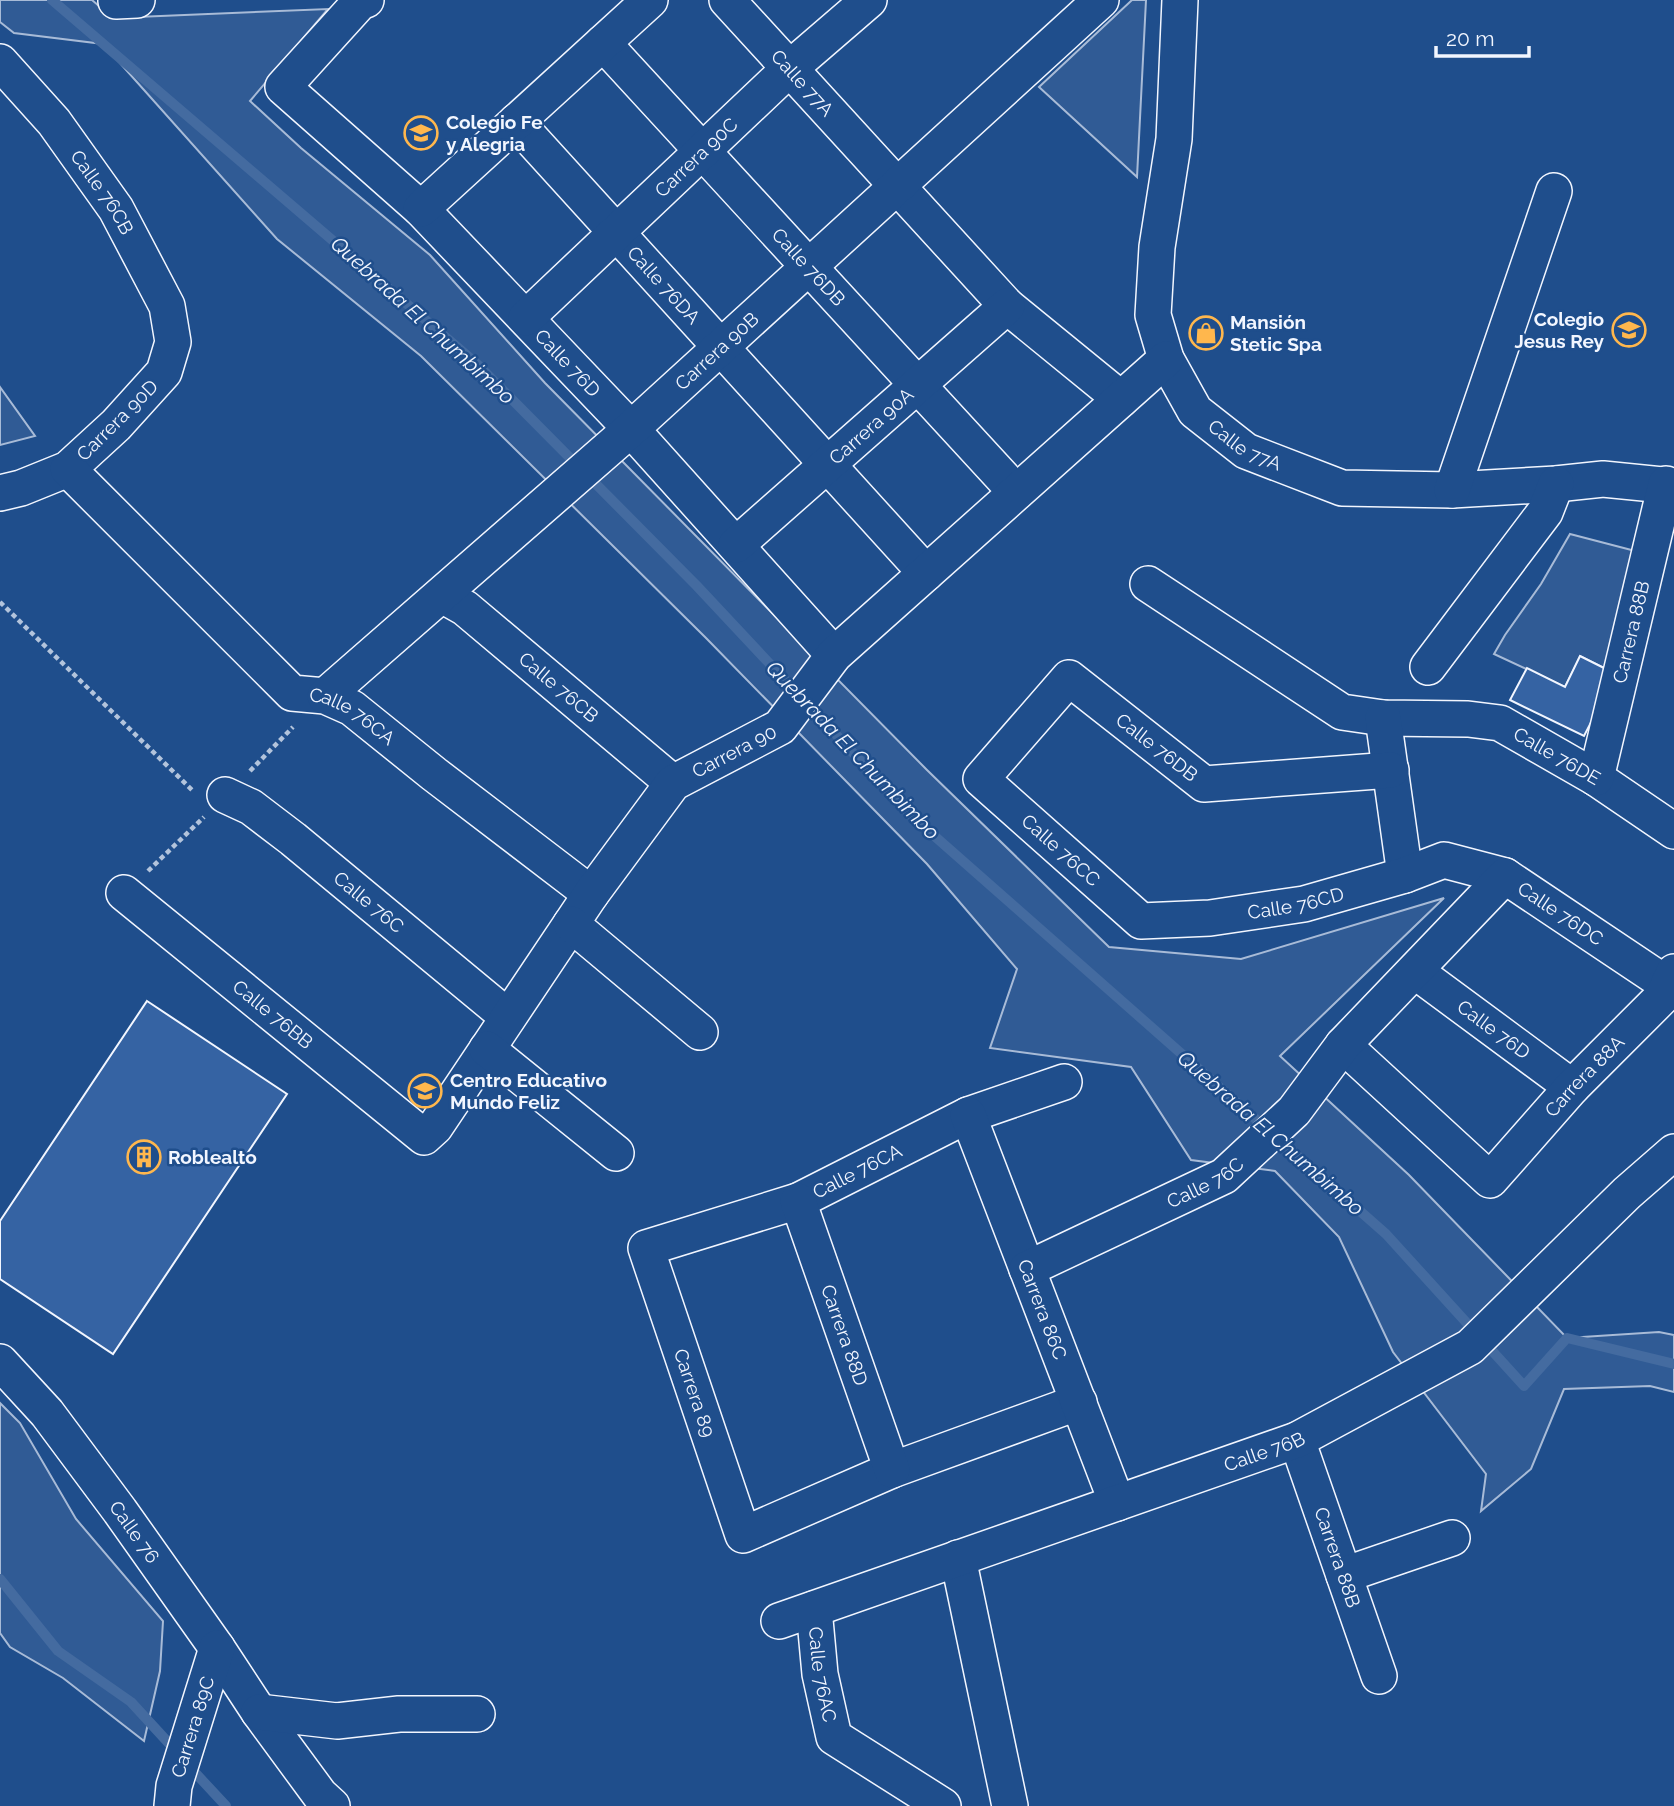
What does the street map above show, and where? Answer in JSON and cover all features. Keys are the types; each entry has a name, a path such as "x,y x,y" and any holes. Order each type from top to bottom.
{"street":[{"path":"116,1 137,0"},
{"name":"Calle 76D","path":"360,0 283,87 421,209 526,317 631,429 834,655"},
{"path":"421,209 650,0"},
{"name":"Calle 77A","path":"727,0 1007,306 1121,399"},
{"name":"Carrera 90C","path":"526,317 789,69 869,0"},
{"name":"Carrera 90B","path":"325,696 631,429 1101,0"},
{"name":"Calle 77A","path":"1180,0 1174,139 1157,247 1153,315 1166,359 1195,411 1245,451 1342,488 1452,490 1603,479 1670,485"},
{"name":"Calle 76DB","path":"603,43 1016,492"},
{"name":"Calle 76CB","path":"0,62 54,122 116,209 167,306 173,342"},
{"name":"Calle 76DA","path":"516,122 926,573"},
{"path":"1452,490 1554,191"},
{"name":"Carrera 90A","path":"736,545 1007,306"},
{"name":"Carrera 90D","path":"0,493 21,488 68,469 116,425 164,372 173,342"},
{"name":"Carrera 90","path":"424,1137 435,1127 591,894 673,783 780,727 834,655 1166,359"},
{"name":"Calle 76CA","path":"68,469 292,693 325,696 352,708 591,894"},
{"path":"1428,667 1545,512 1556,484"},
{"name":"Carrera 88B","path":"1595,778 1670,485"},
{"name":"Calle 76DE","path":"1148,584 1342,712 1383,718 1468,719 1500,723 1595,778 1674,831"},
{"name":"Calle 76CB","path":"442,595 465,608 673,783"},
{"name":"Calle 76DB","path":"981,779 1069,678 1204,784 1391,770"},
{"path":"1383,718 1405,875"},
{"name":"Calle 76CC","path":"981,779 1141,921"},
{"name":"Calle 76C","path":"209,793 251,807 508,1017"},
{"name":"Calle 76CD","path":"1141,921 1210,918 1304,904 1405,875 1444,860"},
{"name":"Calle 76DC","path":"1444,860 1505,876 1671,978"},
{"path":"1343,1045 1505,876"},
{"name":"Calle 76BB","path":"124,893 424,1137"},
{"path":"571,924 700,1032"},
{"name":"Calle 76D","path":"1415,971 1572,1087"},
{"name":"Carrera 88A","path":"1343,1045 1490,1180 1572,1087 1663,996 1671,978"},
{"name":"Calle 76C","path":"1027,1269 1224,1176 1294,1111 1343,1045"},
{"path":"487,1049 616,1153"},
{"name":"Calle 76CA","path":"646,1248 798,1201 968,1115 1064,1082"},
{"name":"Carrera 86C","path":"968,1115 1117,1503"},
{"name":"Calle 76B","path":"779,1621 1297,1440 1471,1348 1627,1193 1674,1152"},
{"name":"Carrera 88D","path":"798,1201 892,1469"},
{"name":"Carrera 89","path":"646,1248 743,1535 892,1469"},
{"name":"Calle 76","path":"0,1362 47,1413 120,1511 259,1712 320,1795 332,1806"},
{"path":"892,1469 1079,1402"},
{"name":"Carrera 88B","path":"1297,1440 1380,1676"},
{"path":"1344,1575 1452,1538"},
{"path":"958,1558 1010,1806"},
{"name":"Calle 76AC","path":"814,1609 820,1674 834,1737 943,1806"},
{"name":"Carrera 89C","path":"172,1806 174,1786 217,1648"},
{"path":"259,1712 337,1721 399,1714 477,1714"}],"path":[{"path":"0,602 209,793"}],"shaded area":[{"path":"0,0 92,0 113,18 328,9 250,101 301,148 430,255 545,383 927,770 1109,947 1241,959 1444,898 1280,1056 1409,1175 1567,1338 1659,1332 1674,1335 1674,1392 1650,1386 1564,1389 1531,1469 1481,1511 1486,1474 1393,1352 1339,1237 1275,1171 1191,1160 1131,1067 990,1048 1017,969 927,864 706,638 421,356 277,239 103,44 14,33 0,22"},
{"path":"1132,0 1146,0 1137,177 1039,87"},
{"path":"0,387 35,436 0,445"},
{"path":"1570,534 1643,553 1616,674 1580,656 1565,687 1494,654 1541,584"},
{"path":"0,1403 20,1423 76,1519 163,1621 160,1671 144,1741 63,1678 10,1647 0,1633"}],"building":[{"path":"1580,656 1616,674 1584,736 1510,700 1527,668 1565,687"},
{"name":"Roblealto","path":"147,1001 287,1094 113,1354 0,1279 0,1221"}],"waterway":[{"name":"Quebrada El Chumbimbo","path":"52,0 477,364 696,585 914,818 1386,1234 1524,1386 1567,1338 1674,1364"},
{"path":"0,1579 58,1651 131,1702 176,1751"},
{"path":"188,1765 226,1806"}],"place":[{"name":"Colegio Fe y Alegria","path":"421,133"},
{"name":"Colegio Jesus Rey","path":"1629,330"},
{"name":"Mansión Stetic Spa","path":"1206,333"},
{"name":"Centro Educativo Mundo Feliz","path":"425,1091"},
{"name":"Roblealto","path":"144,1157"}]}
